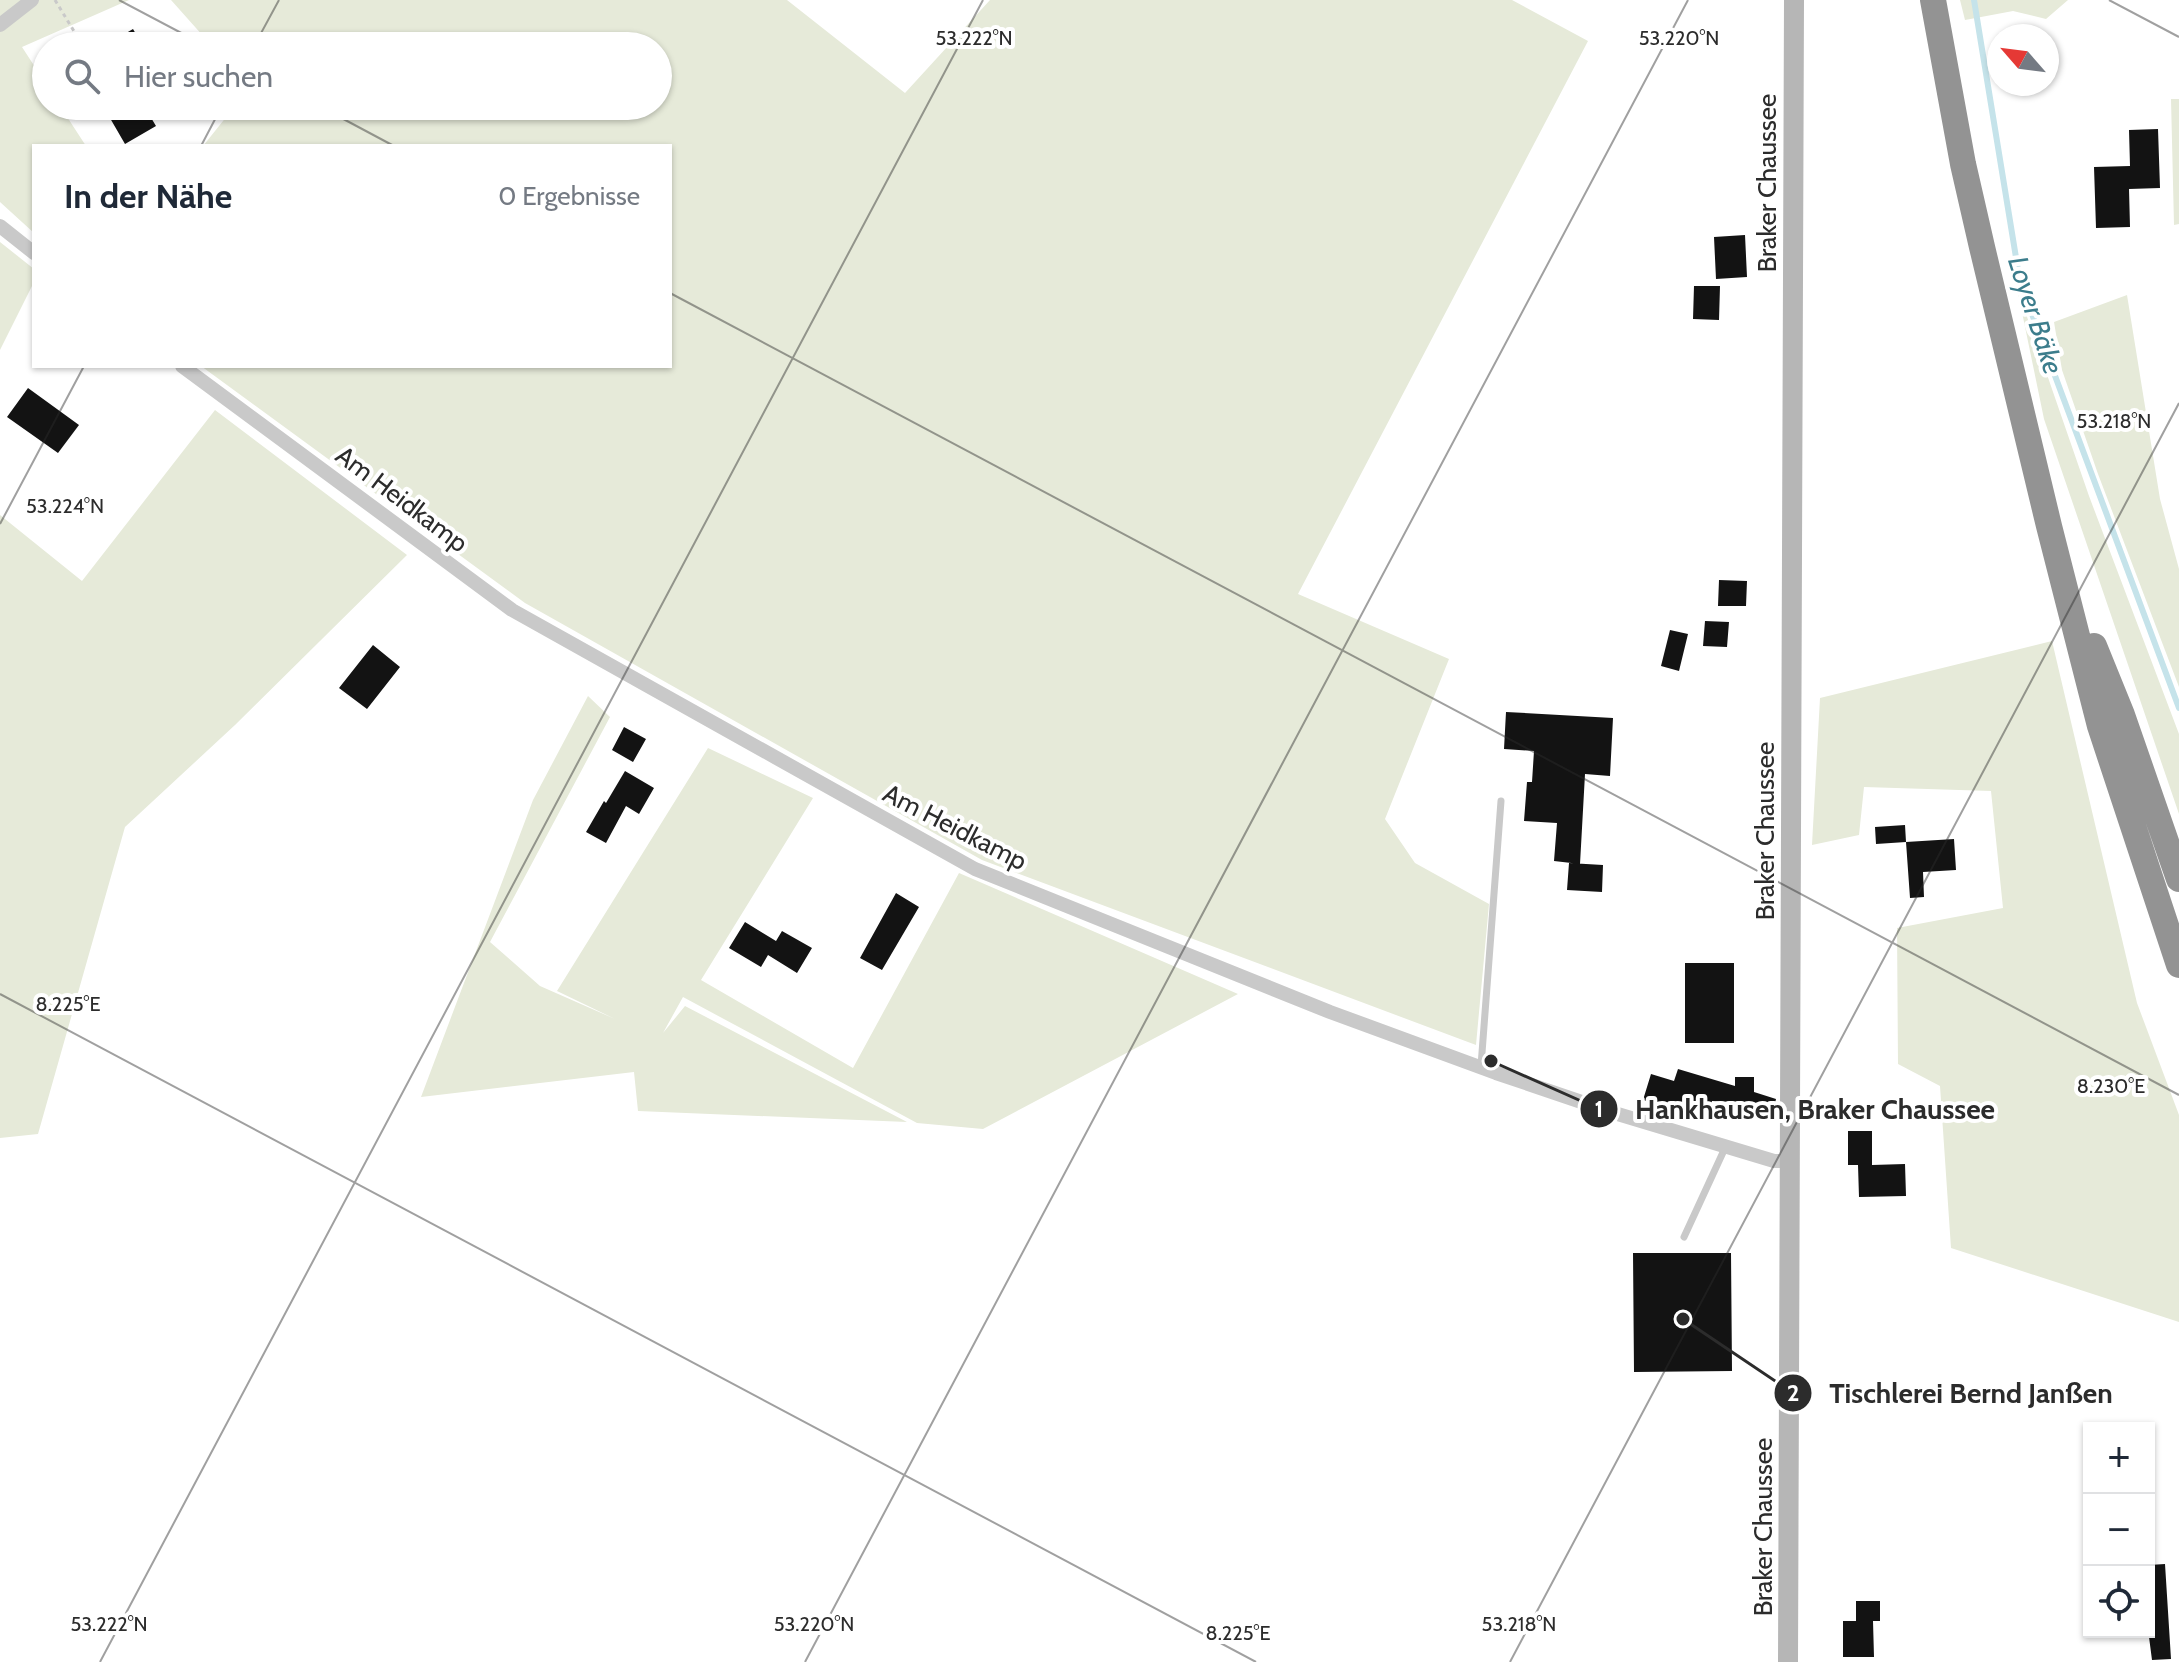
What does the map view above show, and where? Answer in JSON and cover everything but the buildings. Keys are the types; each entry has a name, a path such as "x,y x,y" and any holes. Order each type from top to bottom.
{"highway":[{"path":"1933,0 1963,164 2049,526 2100,726 2179,965"},
{"path":"2049,526 2122,715 2179,879"}],"street":[{"path":"0,25 32,0"},
{"name":"Braker Chaussee","path":"1788,1662 1794,0"},
{"path":"0,226 32,251"},
{"name":"Am Heidkamp","path":"185,368 512,610 975,869 1268,988 1481,1067 1611,1112 1774,1161 1790,1161"}],"lane":[{"path":"1481,1067 1501,801"},
{"path":"1684,1237 1725,1146"}],"path":[{"path":"55,0 74,32"}],"green space":[{"path":"0,0 129,0 56,32 32,32 32,43 22,47 32,62 32,120 69,120 85,144 32,144 32,231 0,202"},
{"path":"171,0 787,0 905,93 990,0 1512,0 1588,41 1298,594 1449,659 1385,819 1415,863 1489,904 1476,1045 982,860 525,603 204,368 672,368 672,144 205,144 224,120 672,120 672,32 200,32"},
{"path":"1960,0 2068,0 2046,19 2013,11 1965,20"},
{"path":"2171,99 2179,99 2179,224 2174,225"},
{"path":"0,242 32,267 32,286 0,350"},
{"path":"2017,288 2089,496 2179,734 2179,814 2044,419"},
{"path":"2127,295 2160,499 2179,569 2179,687 2062,370 2054,322"},
{"path":"215,410 407,555 235,725 125,827 38,1134 0,1138 0,515 82,581"},
{"path":"2052,641 2137,1003 2179,1115 2179,1322 1951,1248 1940,1086 1898,1064 1897,928 2003,908 1991,791 1864,787 1859,835 1812,845 1820,698"},
{"path":"588,696 610,717 490,942 540,986 615,1019 557,991 708,748 813,798 701,980 853,1068 959,873 1238,994 983,1129 917,1123 683,997 663,1033 685,1006 907,1122 638,1111 634,1072 421,1097 533,800"}],"waterway":[{"name":"Loyer Bäke","path":"1974,0 2020,282 2179,708"}],"place":[{"name":"Hankhausen, Braker Chaussee","path":"1491,1061"},
{"name":"Tischlerei Bernd Janßen","path":"1683,1319"}]}
